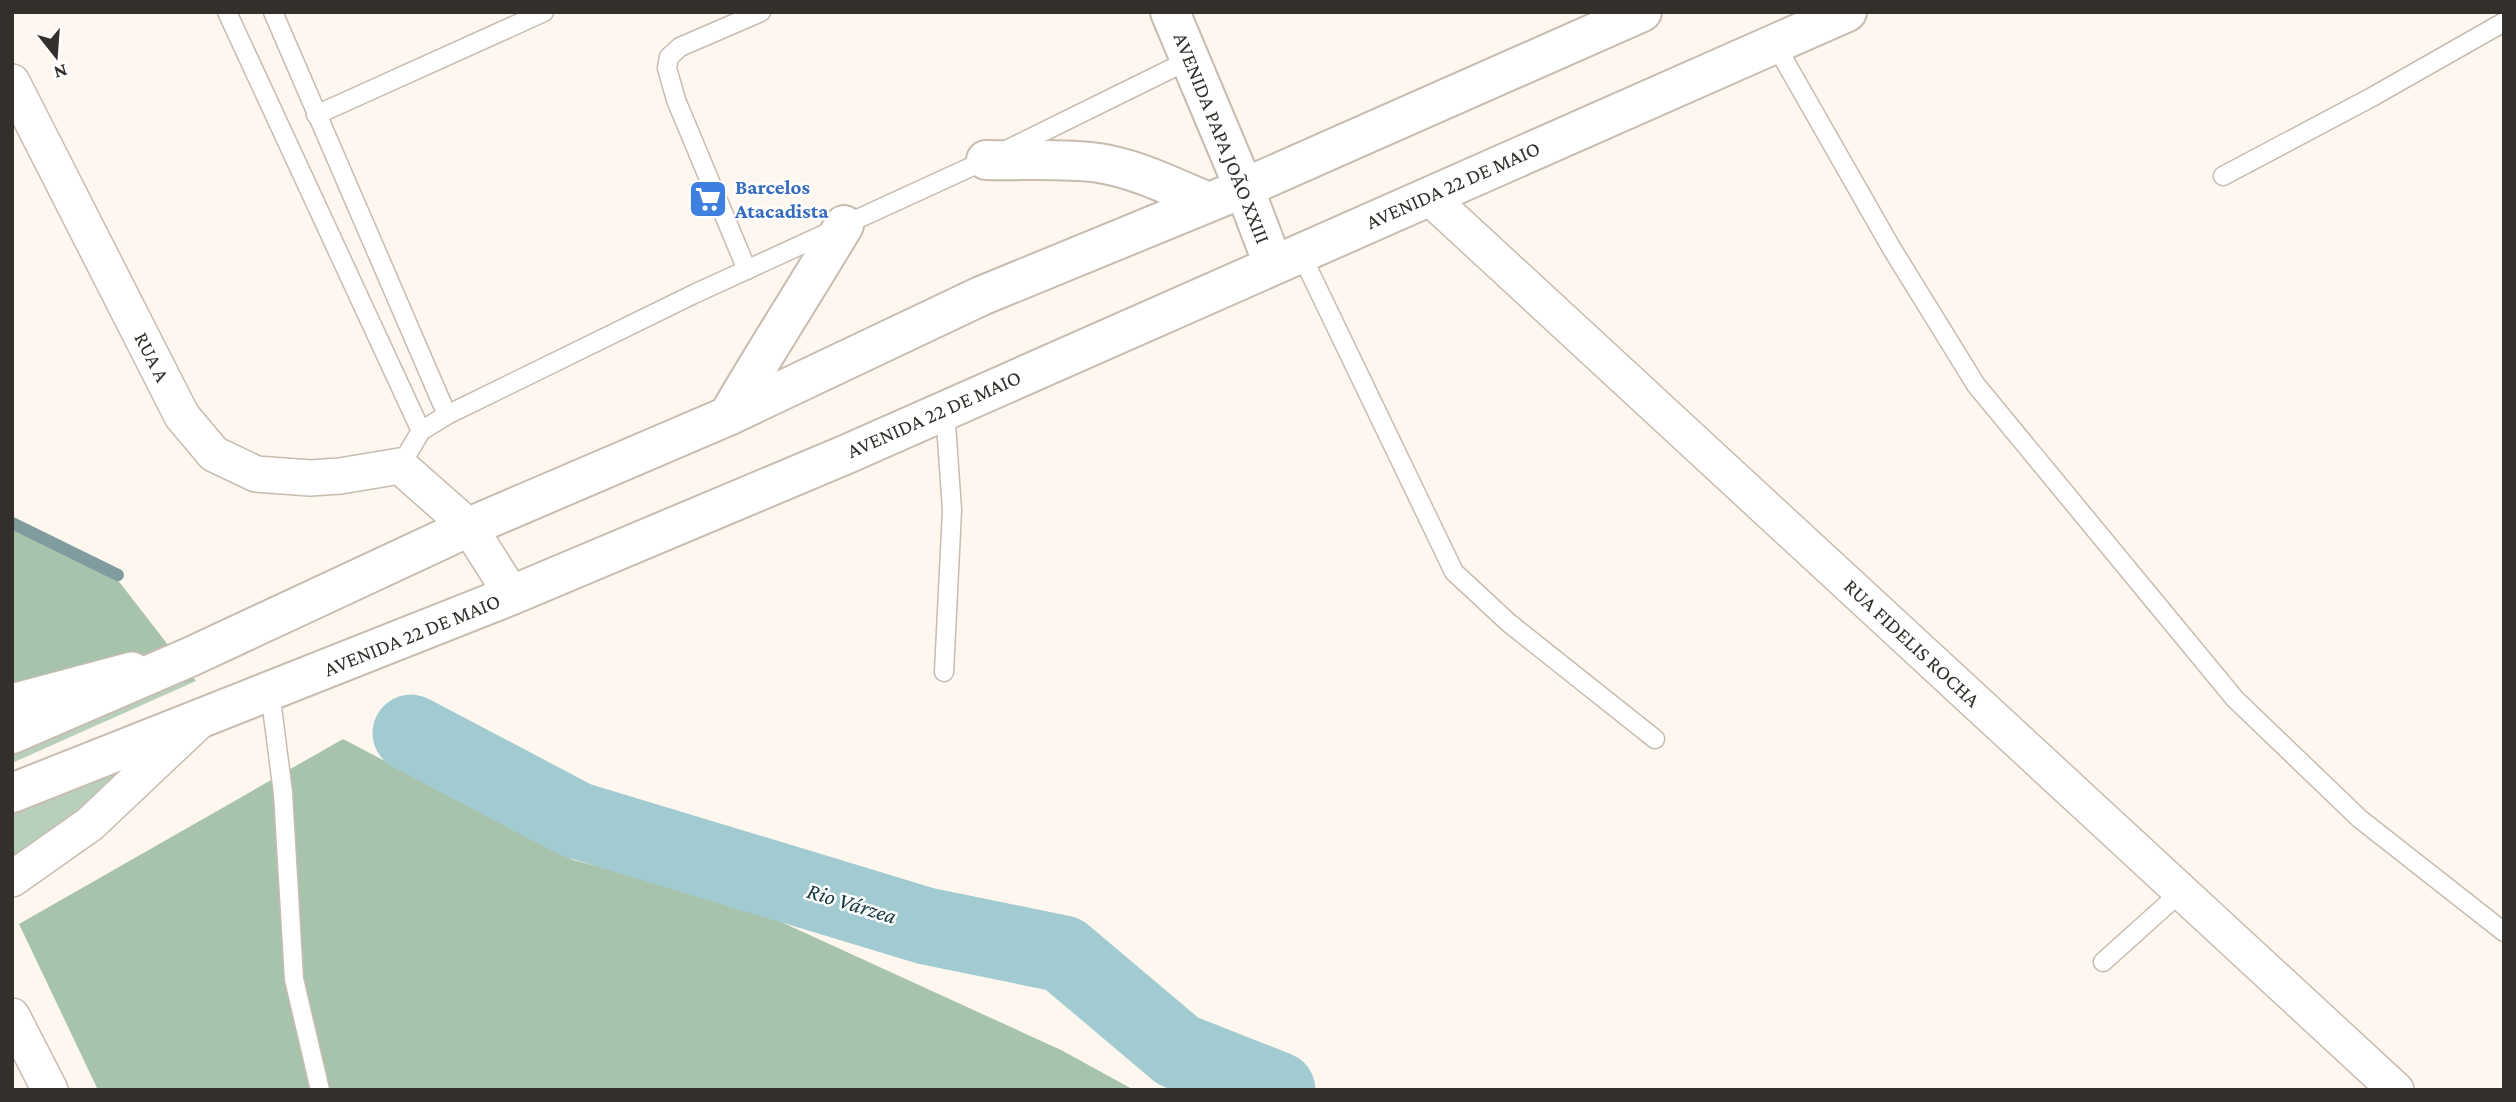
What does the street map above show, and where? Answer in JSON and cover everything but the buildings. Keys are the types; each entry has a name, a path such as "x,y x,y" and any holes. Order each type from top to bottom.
{"main road":[{"name":"AVENIDA PAPA JOÃO XXIII","path":"1170,12 1244,188 1287,258"},
{"path":"12,734 190,657 469,527 728,416 981,296 1206,201 1244,188 1642,12"},
{"name":"AVENIDA 22 DE MAIO","path":"12,793 512,595 847,454 1847,12"},
{"path":"986,160 1101,164 1142,174 1206,201"},
{"path":"728,416 844,225"}],"street":[{"name":"RUA A","path":"12,82 182,416 214,454 256,474 310,478 341,477 400,466"},
{"name":"RUA FIDELIS ROCHA","path":"1428,196 2396,1090"},
{"path":"400,466 469,527 512,595"},
{"path":"12,702 85,681 190,657"},
{"path":"12,878 90,824 200,720"},
{"path":"12,1016 50,1090"}],"lane":[{"path":"227,12 421,431"},
{"path":"273,12 447,415"},
{"path":"316,115 544,12"},
{"path":"747,270 676,100 667,68 669,57 680,47 761,12"},
{"path":"2223,176 2372,97 2504,22"},
{"path":"1775,44 1892,249 1976,386 2235,699 2360,819 2504,932"},
{"path":"400,466 421,431 447,415 747,270 986,160 1191,59"},
{"path":"1287,258 1454,572 1509,624 1655,739"},
{"path":"944,672 952,510 945,410"},
{"path":"270,692 283,793 294,979 320,1090"},
{"path":"2103,962 2182,891"}],"green space":[{"path":"12,523 110,570 196,681 73,704 12,721"},
{"path":"196,681 12,763 12,721 73,704"},
{"path":"343,739 573,860 744,905 1061,1050 1134,1090 98,1090 19,924"},
{"path":"171,744 12,872 12,802"}],"waterway":[{"name":"Rio Várzea","path":"12,523 118,575"},
{"name":"Rio Várzea","path":"411,733 576,820 926,926 1063,954 1178,1051 1277,1090"}],"place":[{"name":"Barcelos Atacadista","path":"708,199"}]}
